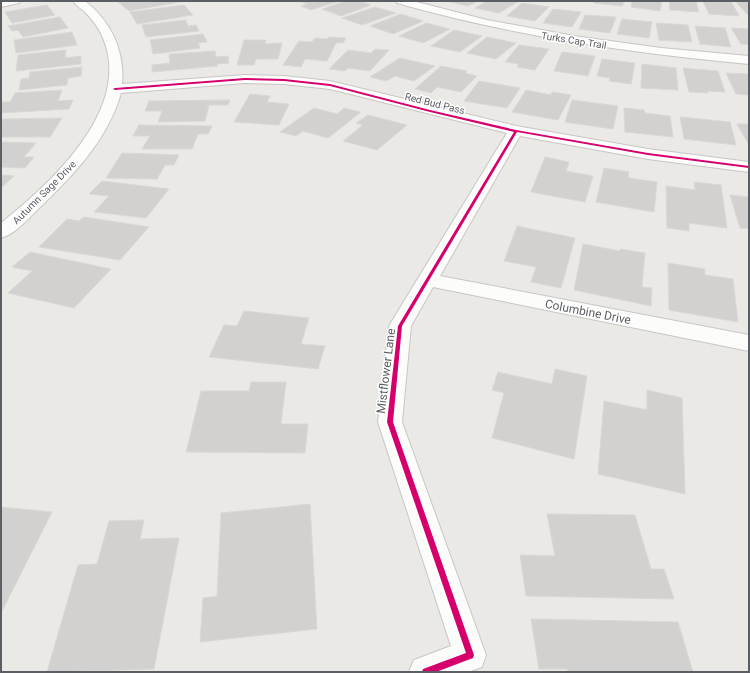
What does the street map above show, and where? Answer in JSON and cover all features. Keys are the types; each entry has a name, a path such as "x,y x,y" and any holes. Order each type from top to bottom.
{"street":[{"path":"1,4 15,1"},
{"name":"Autumn Sage Drive","path":"1,232 18,219 74,163 102,121 115,89 116,59 111,42 102,24 78,1"},
{"name":"Turks Cap Trail","path":"402,1 440,12 550,37 627,48 749,60"},
{"name":"Red Bud Pass","path":"115,89 245,79 284,80 330,85 516,131 648,154 749,167"},
{"name":"Mistflower Lane","path":"426,672 470,655 390,422 400,326 516,131"},
{"name":"Columbine Drive","path":"427,280 749,343"}],"building":[{"path":"117,1 180,1 180,2 129,11"},
{"path":"300,1 339,1 311,10 301,6 307,4"},
{"path":"346,1 359,1 371,5 341,16 322,9"},
{"path":"446,1 478,1 468,6"},
{"path":"487,1 519,1 499,13 475,8"},
{"path":"595,1 625,1 622,6 594,3"},
{"path":"632,1 662,1 660,11 631,7"},
{"path":"669,1 696,1 699,12 670,10"},
{"path":"703,1 731,1 739,16 709,14"},
{"path":"735,1 749,1 749,16"},
{"path":"522,3 549,7 535,21 507,16"},
{"path":"47,5 55,15 12,23 5,12"},
{"path":"184,5 193,15 137,24 130,12"},
{"path":"375,7 396,13 362,25 342,18"},
{"path":"553,9 581,12 572,27 543,23"},
{"path":"401,14 423,21 393,34 370,26"},
{"path":"585,15 616,17 610,33 579,29"},
{"path":"60,17 68,28 23,37 18,30 12,31 8,26"},
{"path":"622,19 652,22 649,38 617,34"},
{"path":"186,20 188,26 196,25 199,31 146,37 142,25"},
{"path":"426,23 450,29 423,43 399,36"},
{"path":"656,23 688,25 692,42 659,40"},
{"path":"695,26 725,28 731,47 700,44"},
{"path":"731,28 749,29 749,45 741,44"},
{"path":"454,30 482,36 460,52 431,46"},
{"path":"72,32 77,45 16,53 14,40"},
{"path":"203,34 207,42 198,43 200,48 153,54 150,40"},
{"path":"329,37 346,38 343,43 336,43 327,61 305,59 301,67 283,65 299,41 312,42 315,38 327,39"},
{"path":"487,37 516,43 496,59 467,53"},
{"path":"244,40 266,40 265,44 282,43 278,59 256,59 254,65 237,65"},
{"path":"519,45 549,49 535,70 517,67 519,64 505,62"},
{"path":"375,49 389,50 370,71 348,68 345,71 329,69 348,50 371,53"},
{"path":"66,50 65,58 81,56 81,64 16,71 18,55"},
{"path":"215,51 216,57 228,56 229,63 217,64 218,66 152,72 152,65 170,63 169,54"},
{"path":"562,52 595,56 588,76 554,71"},
{"path":"400,58 435,66 414,81 395,76 386,81 370,77"},
{"path":"602,59 635,63 631,84 609,81 610,78 597,76"},
{"path":"642,64 676,68 678,90 641,88"},
{"path":"441,66 467,71 465,73 477,76 461,92 437,87 431,93 415,89"},
{"path":"82,67 81,76 68,78 67,85 19,90 21,79 29,78 30,72"},
{"path":"683,68 718,71 725,92 689,92"},
{"path":"726,73 749,74 749,95 736,94"},
{"path":"479,81 520,88 507,108 464,101"},
{"path":"62,90 58,101 73,100 69,109 1,113 2,102 10,102 15,93"},
{"path":"526,90 551,95 552,92 571,95 558,120 512,112"},
{"path":"250,94 270,96 267,102 289,104 279,125 234,122"},
{"path":"230,100 228,105 209,105 205,121 158,122 162,111 145,111 149,101"},
{"path":"572,100 618,106 613,129 565,122"},
{"path":"314,108 337,114 344,108 361,112 328,138 303,131 296,136 280,132"},
{"path":"624,108 644,110 645,113 670,116 673,137 625,132"},
{"path":"368,115 407,125 377,150 343,141 363,125 356,123"},
{"path":"680,117 730,122 736,145 684,139"},
{"path":"62,118 50,137 1,137 2,119"},
{"path":"737,124 749,124 749,145"},
{"path":"139,125 212,126 208,134 198,134 192,149 142,149 150,136 133,136"},
{"path":"1,142 36,143 24,157 34,157 25,168 1,167"},
{"path":"122,153 179,155 174,165 165,165 157,179 106,178"},
{"path":"545,157 569,162 566,171 593,176 585,202 531,192"},
{"path":"604,168 629,172 628,178 657,182 654,212 596,202"},
{"path":"1,175 14,176 1,188"},
{"path":"102,181 169,189 146,218 94,212 109,196 89,194"},
{"path":"694,182 721,185 727,228 689,223 689,231 667,228 666,186 695,190"},
{"path":"730,195 749,197 749,229 740,228"},
{"path":"84,217 149,227 120,260 39,247 67,219 79,221"},
{"path":"517,226 575,238 561,288 531,282 536,267 504,261"},
{"path":"583,244 620,251 620,249 645,253 642,287 652,288 651,306 574,290"},
{"path":"30,252 111,269 74,308 8,293 32,271 12,267"},
{"path":"668,263 705,269 705,275 733,279 738,322 669,310"},
{"path":"244,311 309,318 301,344 325,346 318,369 209,357 224,325 237,326"},
{"path":"555,369 587,376 574,459 492,438 504,393 492,390 498,372 552,384"},
{"path":"251,382 286,382 281,424 308,424 305,453 186,452 201,391 249,391"},
{"path":"647,390 682,398 685,494 598,474 604,401 647,410"},
{"path":"310,504 317,629 200,642 203,598 217,596 221,513"},
{"path":"1,507 52,512 1,613"},
{"path":"547,514 635,515 651,569 664,569 674,599 526,596 520,555 555,556"},
{"path":"144,520 140,539 179,538 154,669 47,672 78,565 97,564 109,521"},
{"path":"531,619 678,622 693,672 568,672 567,669 539,669"}],"cycle path":[{"path":"115,89 245,79 284,80 330,85 430,111 516,131 648,154 749,167"},
{"path":"426,672 470,655 390,422 400,326 516,131"}]}
